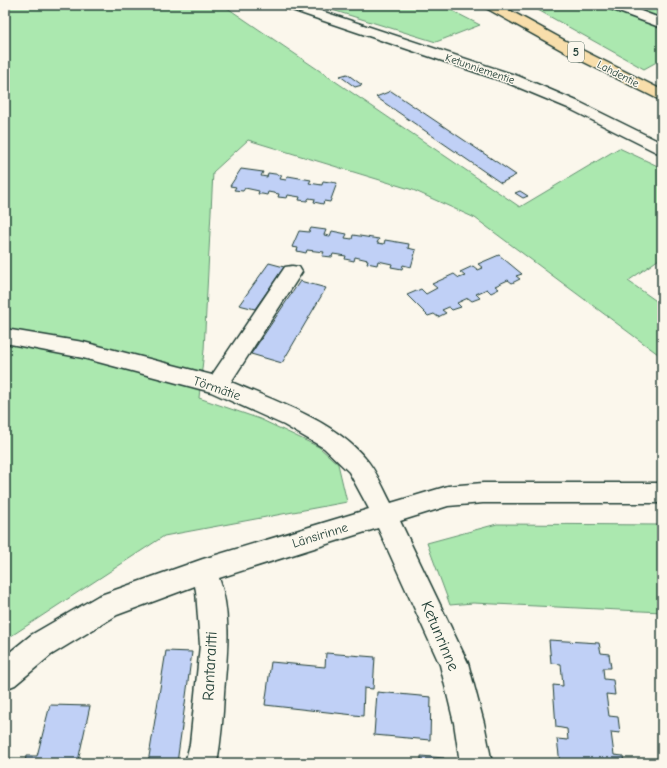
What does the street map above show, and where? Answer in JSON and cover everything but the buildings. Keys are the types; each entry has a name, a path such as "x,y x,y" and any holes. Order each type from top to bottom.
{"highway":[{"name":"Lahdentie","path":"490,5 579,54 662,96"}],"street":[{"name":"Ketunniementie","path":"291,5 502,76 545,92 662,149"},
{"path":"613,5 662,24"},
{"path":"217,385 292,272"},
{"name":"Törmätie","path":"5,336 83,350 217,385 292,419 332,442 357,465 385,516"},
{"name":"Länsirinne","path":"5,675 41,645 108,605 203,571 448,496 483,492 662,493"},
{"name":"Ketunrinne","path":"385,516 454,663 469,723 476,763"},
{"name":"Rantaraitti","path":"201,763 205,744 214,645 210,591 203,571"}],"green space":[{"path":"5,5 223,5 520,207 619,148 662,168 662,257 628,281 662,305 662,357 475,218 413,190 248,140 213,172 204,350 199,398 260,419 319,447 338,464 347,502 164,536 5,640"},
{"path":"316,5 441,5 480,25 436,42"},
{"path":"529,5 662,5 662,59 644,69"},
{"path":"497,524 662,525 662,612 473,603 450,605 427,543"}]}
